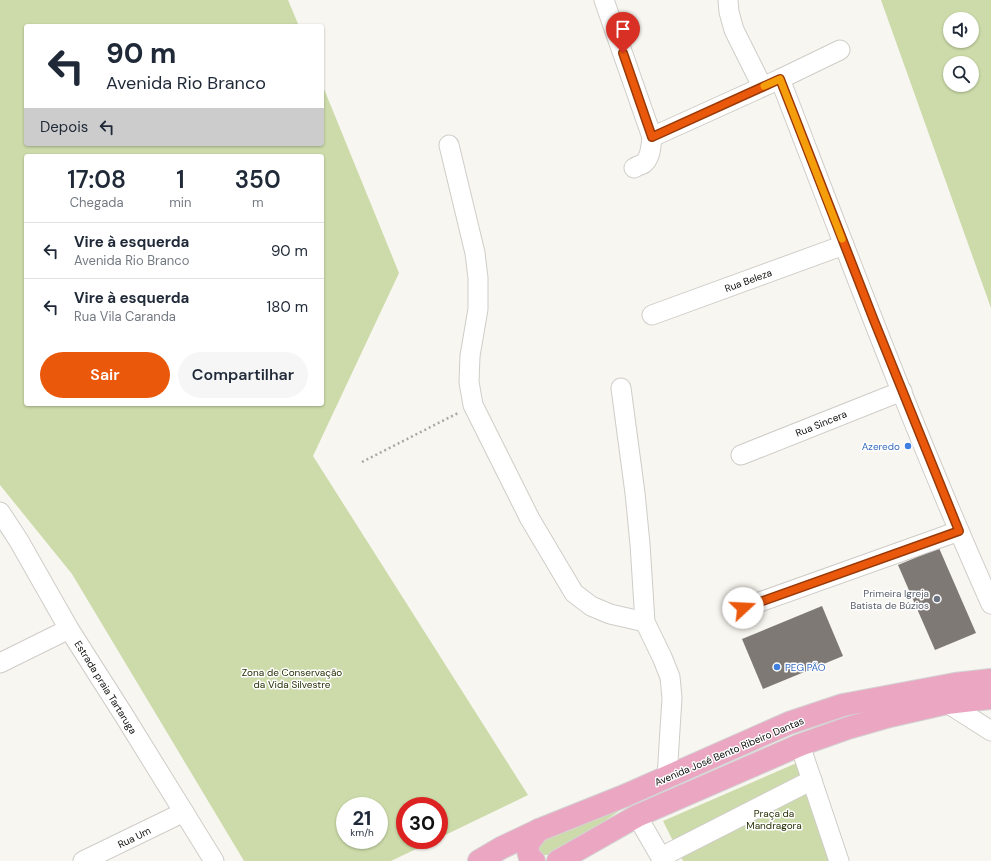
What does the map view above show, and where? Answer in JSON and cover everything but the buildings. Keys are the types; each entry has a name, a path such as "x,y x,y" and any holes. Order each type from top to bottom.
{"main road":[{"name":"Avenida José Bento Ribeiro Dantas","path":"479,861 501,848 539,830 624,796 789,723 843,706 955,684 991,680"},
{"path":"558,861 638,816 800,745 848,728 890,716 947,703 991,698"},
{"path":"534,861 530,858 528,843 539,830"}],"street":[{"path":"604,0 652,137 648,158 644,163 634,168"},
{"path":"728,0 729,12 734,30 762,86"},
{"path":"652,137 840,50"},
{"path":"780,79 844,246 902,391 959,531 991,604"},
{"path":"449,145 475,253 478,278 478,309 470,356 469,382 473,405 530,519 574,593 591,606 610,614 645,622"},
{"name":"Rua Beleza","path":"652,315 844,246"},
{"path":"621,388 635,493 645,622 670,677 672,698 667,777"},
{"name":"Rua Sincera","path":"741,455 902,391"},
{"name":"Estrada praia Tartaruga","path":"0,512 19,541 69,629 214,861"},
{"path":"743,608 959,531"},
{"path":"0,663 69,629"},
{"path":"947,703 991,731"},
{"path":"800,745 839,861"},
{"path":"638,816 662,859 812,780"},
{"name":"Rua Um","path":"83,861 184,812"}],"path":[{"path":"362,462 473,405"}],"green space":[{"name":"Zona de Conservação da Vida Silvestre","path":"0,0 288,0 298,24 24,24 24,146 324,146 324,89 399,273 313,456 528,795 448,834 448,797 396,797 396,849 416,849 391,861 244,861 72,574 0,485"},
{"path":"881,0 991,0 991,308"},
{"name":"Praça da Mandragora","path":"799,762 835,861 683,861 663,821"},
{"path":"622,809 555,855 540,855 537,848 544,836"}],"slow traffic":[{"path":"764,86 780,79 842,239"}],"place":[{"name":"Azeredo","path":"908,446"},
{"name":"Primeira Igreja Batista de Búzios","path":"937,599"},
{"name":"PEG PÃO","path":"777,667"}],"route":[{"path":"623,53 652,137 780,79 844,246 959,531 743,608"}]}
